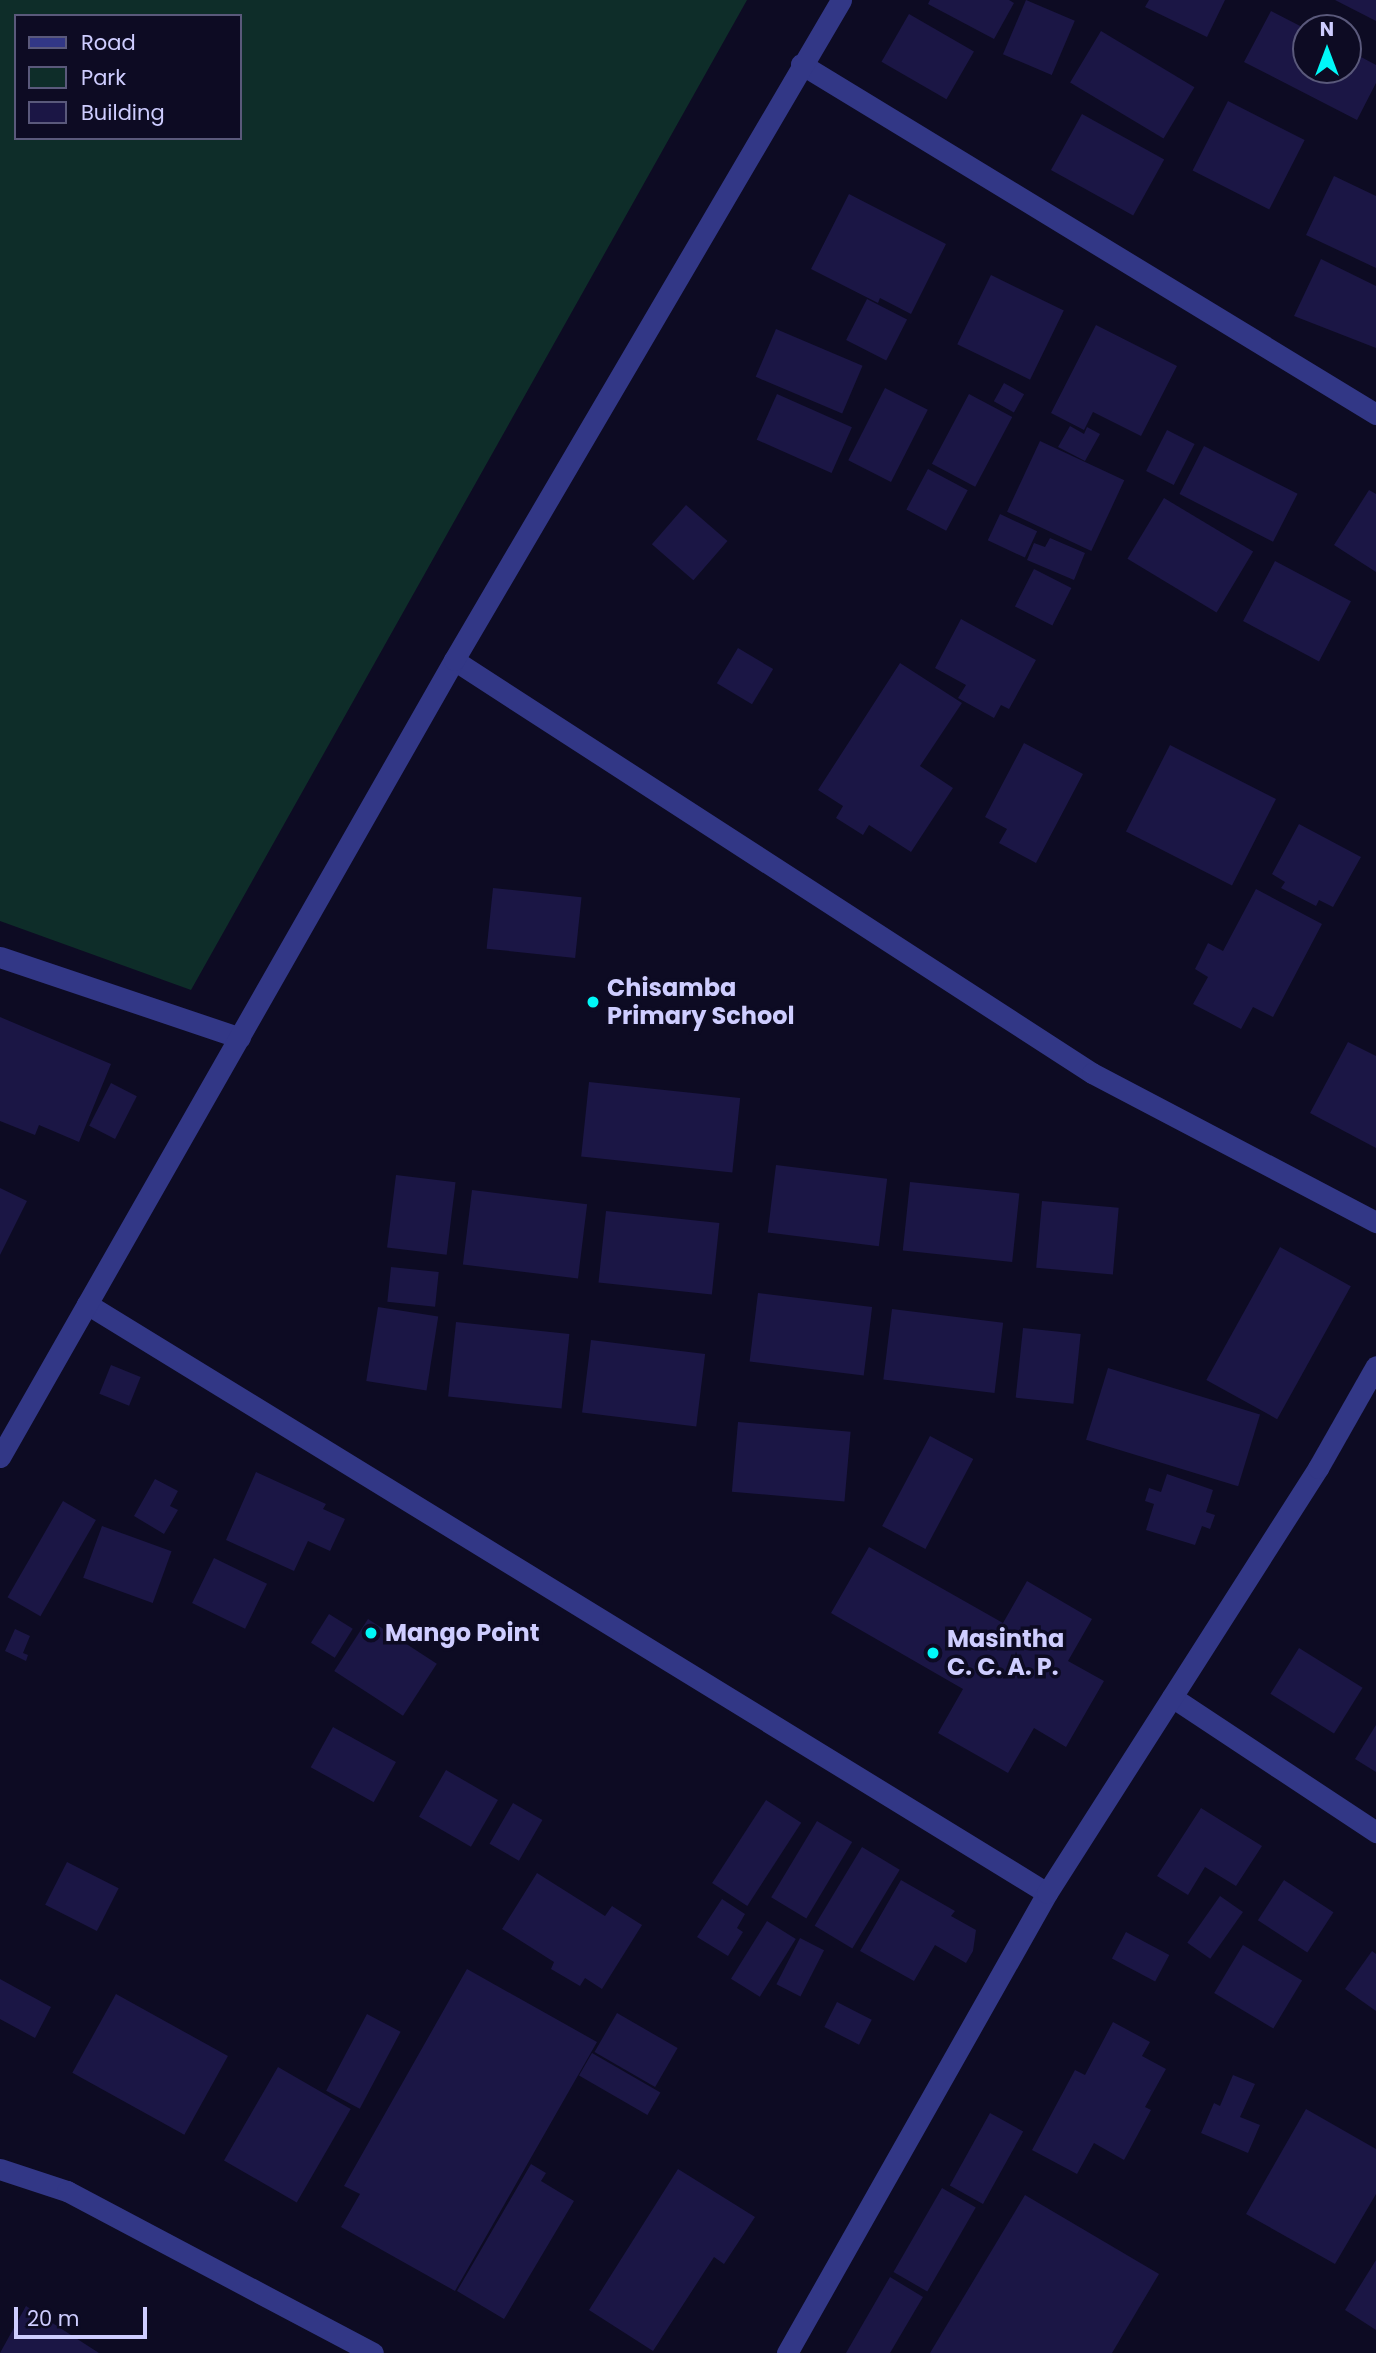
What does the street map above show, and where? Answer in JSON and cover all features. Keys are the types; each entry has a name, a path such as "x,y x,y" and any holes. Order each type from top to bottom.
{"street":[{"path":"0,1457 454,660 801,64 841,0"},
{"path":"801,64 1376,414"},
{"path":"454,660 1092,1073 1376,1222"},
{"path":"0,957 240,1038"},
{"path":"87,1304 1047,1893"},
{"path":"786,2353 1047,1893 1318,1468 1376,1366"},
{"path":"1172,1697 1376,1832"},
{"path":"0,2169 67,2191 373,2353"}],"green space":[{"path":"0,0 747,0 191,990 0,921"}],"building":[{"path":"930,0 1009,0 1014,3 994,39 928,4"},
{"path":"1026,0 1075,21 1052,75 1003,54"},
{"path":"1149,0 1225,0 1207,37 1145,7"},
{"path":"1335,0 1376,0 1376,21"},
{"path":"1271,11 1292,22 1292,84 1362,84 1362,58 1376,65 1376,83 1357,120 1244,62"},
{"path":"909,14 974,52 946,99 882,62"},
{"path":"1101,31 1194,87 1164,139 1070,82"},
{"path":"1228,101 1305,140 1269,210 1193,170"},
{"path":"1082,114 1164,160 1133,216 1051,170"},
{"path":"1334,176 1376,196 1376,268 1306,235"},
{"path":"849,194 946,244 911,314 880,298 878,303 811,269"},
{"path":"1321,259 1376,286 1376,348 1294,316"},
{"path":"991,275 1064,311 1030,380 957,344"},
{"path":"867,299 907,319 886,360 846,340"},
{"path":"1096,325 1177,366 1141,436 1093,412 1084,430 1051,413"},
{"path":"776,329 863,366 842,414 756,377"},
{"path":"1004,383 1024,394 1014,413 994,401"},
{"path":"885,388 928,410 891,482 848,460"},
{"path":"777,394 852,427 832,473 757,440"},
{"path":"969,394 1012,417 975,487 932,464"},
{"path":"1070,426 1084,434 1087,427 1100,434 1085,461 1058,447"},
{"path":"1167,430 1195,444 1174,485 1146,471"},
{"path":"1040,441 1124,480 1091,551 1007,512"},
{"path":"1204,446 1298,494 1273,542 1179,494"},
{"path":"928,469 968,490 946,531 906,510"},
{"path":"1369,490 1376,494 1376,572 1334,545"},
{"path":"1164,498 1253,552 1217,612 1127,559"},
{"path":"686,505 728,541 693,580 652,544"},
{"path":"1000,514 1037,531 1025,558 988,540"},
{"path":"1050,538 1085,553 1074,580 1027,560 1034,543 1045,547"},
{"path":"1275,561 1351,601 1319,661 1243,621"},
{"path":"1034,569 1071,588 1052,625 1015,606"},
{"path":"961,619 1036,660 1009,709 1001,705 994,718 958,698 966,685 935,668"},
{"path":"738,648 773,669 752,704 717,683"},
{"path":"900,663 962,703 920,766 953,788 911,852 869,825 863,835 836,818 843,806 818,790"},
{"path":"1024,743 1083,774 1036,863 999,843 1007,829 985,817"},
{"path":"1170,745 1276,799 1232,885 1126,831"},
{"path":"1299,824 1361,857 1333,907 1319,900 1316,906 1281,888 1285,882 1272,874"},
{"path":"493,888 582,897 575,958 487,949"},
{"path":"1256,889 1322,924 1273,1017 1253,1007 1241,1029 1193,1004 1208,977 1195,969 1208,943 1223,951"},
{"path":"0,1017 111,1064 79,1142 39,1125 35,1135 0,1121"},
{"path":"1348,1042 1376,1056 1376,1148 1310,1113"},
{"path":"589,1082 740,1098 732,1172 581,1157"},
{"path":"111,1083 137,1096 115,1139 89,1126"},
{"path":"776,1165 887,1179 879,1246 768,1232"},
{"path":"396,1175 456,1182 447,1255 387,1247"},
{"path":"910,1182 1019,1193 1012,1262 903,1251"},
{"path":"0,1188 27,1201 0,1255"},
{"path":"472,1190 587,1204 578,1279 463,1264"},
{"path":"1042,1201 1119,1208 1113,1274 1036,1268"},
{"path":"606,1211 719,1223 712,1295 598,1283"},
{"path":"1280,1247 1351,1286 1277,1419 1206,1380"},
{"path":"391,1267 439,1272 435,1307 387,1302"},
{"path":"758,1293 872,1307 864,1376 750,1361"},
{"path":"378,1307 438,1317 427,1391 366,1381"},
{"path":"892,1309 1003,1323 995,1393 883,1379"},
{"path":"456,1322 569,1334 562,1409 448,1397"},
{"path":"1023,1328 1081,1334 1073,1404 1016,1398"},
{"path":"591,1340 705,1354 696,1426 582,1412"},
{"path":"111,1365 141,1377 129,1406 99,1394"},
{"path":"1108,1368 1260,1414 1238,1486 1086,1440"},
{"path":"738,1422 851,1432 844,1502 732,1492"},
{"path":"930,1436 973,1459 925,1549 882,1526"},
{"path":"256,1472 326,1504 323,1509 345,1519 330,1551 308,1541 294,1571 226,1540"},
{"path":"1167,1474 1213,1490 1206,1512 1215,1515 1210,1529 1202,1526 1195,1545 1146,1530 1154,1504 1145,1501 1149,1488 1161,1492"},
{"path":"155,1479 178,1491 170,1506 178,1510 164,1534 134,1516"},
{"path":"63,1501 96,1520 40,1616 8,1597"},
{"path":"102,1526 172,1551 153,1603 83,1578"},
{"path":"869,1547 1003,1623 1027,1581 1092,1619 1068,1661 1104,1681 1066,1747 1034,1728 1008,1773 938,1733 963,1689 831,1613"},
{"path":"214,1558 267,1584 245,1629 192,1603"},
{"path":"329,1614 353,1629 335,1658 311,1643"},
{"path":"368,1619 437,1664 403,1716 334,1671"},
{"path":"15,1629 30,1636 23,1653 28,1655 26,1661 5,1651"},
{"path":"1299,1648 1363,1688 1334,1734 1270,1694"},
{"path":"1376,1725 1376,1772 1355,1759"},
{"path":"333,1727 396,1762 374,1802 311,1767"},
{"path":"446,1770 498,1800 471,1847 419,1817"},
{"path":"766,1800 801,1823 747,1906 712,1883"},
{"path":"513,1803 542,1820 519,1861 489,1844"},
{"path":"1201,1808 1262,1846 1236,1886 1205,1867 1188,1895 1157,1876"},
{"path":"817,1821 852,1842 806,1918 771,1897"},
{"path":"862,1847 900,1870 852,1949 815,1926"},
{"path":"67,1862 119,1888 97,1931 45,1905"},
{"path":"537,1873 605,1916 612,1906 642,1925 602,1989 585,1978 580,1986 551,1969 554,1962 502,1929"},
{"path":"901,1880 955,1911 951,1916 976,1930 973,1951 966,1963 935,1945 914,1981 860,1951"},
{"path":"1284,1880 1333,1912 1307,1952 1258,1920"},
{"path":"1220,1896 1243,1912 1210,1959 1187,1943"},
{"path":"722,1899 745,1914 737,1928 743,1932 728,1956 697,1937"},
{"path":"767,1921 796,1939 760,1997 731,1979"},
{"path":"1126,1932 1169,1955 1155,1981 1112,1958"},
{"path":"800,1938 824,1950 800,1997 776,1984"},
{"path":"1243,1945 1302,1981 1273,2029 1214,1993"},
{"path":"1372,1951 1376,1954 1376,2011 1345,1989"},
{"path":"467,1969 597,2042 455,2291 341,2227 360,2194 344,2186"},
{"path":"0,1979 51,2007 35,2038 0,2019"},
{"path":"116,1994 228,2056 184,2135 72,2073"},
{"path":"837,2002 872,2020 859,2045 824,2027"},
{"path":"617,2013 678,2048 655,2087 594,2052"},
{"path":"367,2014 401,2032 360,2109 326,2091"},
{"path":"1113,2022 1150,2042 1142,2056 1166,2069 1145,2107 1151,2110 1124,2160 1094,2143 1077,2174 1032,2150 1075,2070 1085,2075"},
{"path":"592,2053 660,2092 647,2115 579,2076"},
{"path":"278,2067 351,2109 297,2203 224,2161"},
{"path":"1233,2075 1255,2084 1240,2117 1260,2125 1248,2153 1201,2133 1214,2103 1220,2106"},
{"path":"1306,2109 1376,2149 1376,2194 1335,2264 1246,2214"},
{"path":"990,2113 1023,2131 983,2204 950,2186"},
{"path":"531,2164 546,2173 541,2181 574,2201 504,2319 457,2291"},
{"path":"678,2169 755,2217 724,2264 714,2257 653,2351 589,2310"},
{"path":"942,2188 976,2208 927,2292 894,2272"},
{"path":"1025,2195 1159,2274 1112,2353 930,2353"},
{"path":"1376,2260 1376,2330 1345,2310"},
{"path":"890,2277 923,2297 890,2353 846,2353"},
{"path":"26,2306 99,2353 0,2353"}],"place":[{"name":"Chisamba Primary School","path":"593,1002"},
{"name":"Mango Point","path":"371,1633"},
{"name":"Masintha C. C. A. P.","path":"933,1653"}]}
